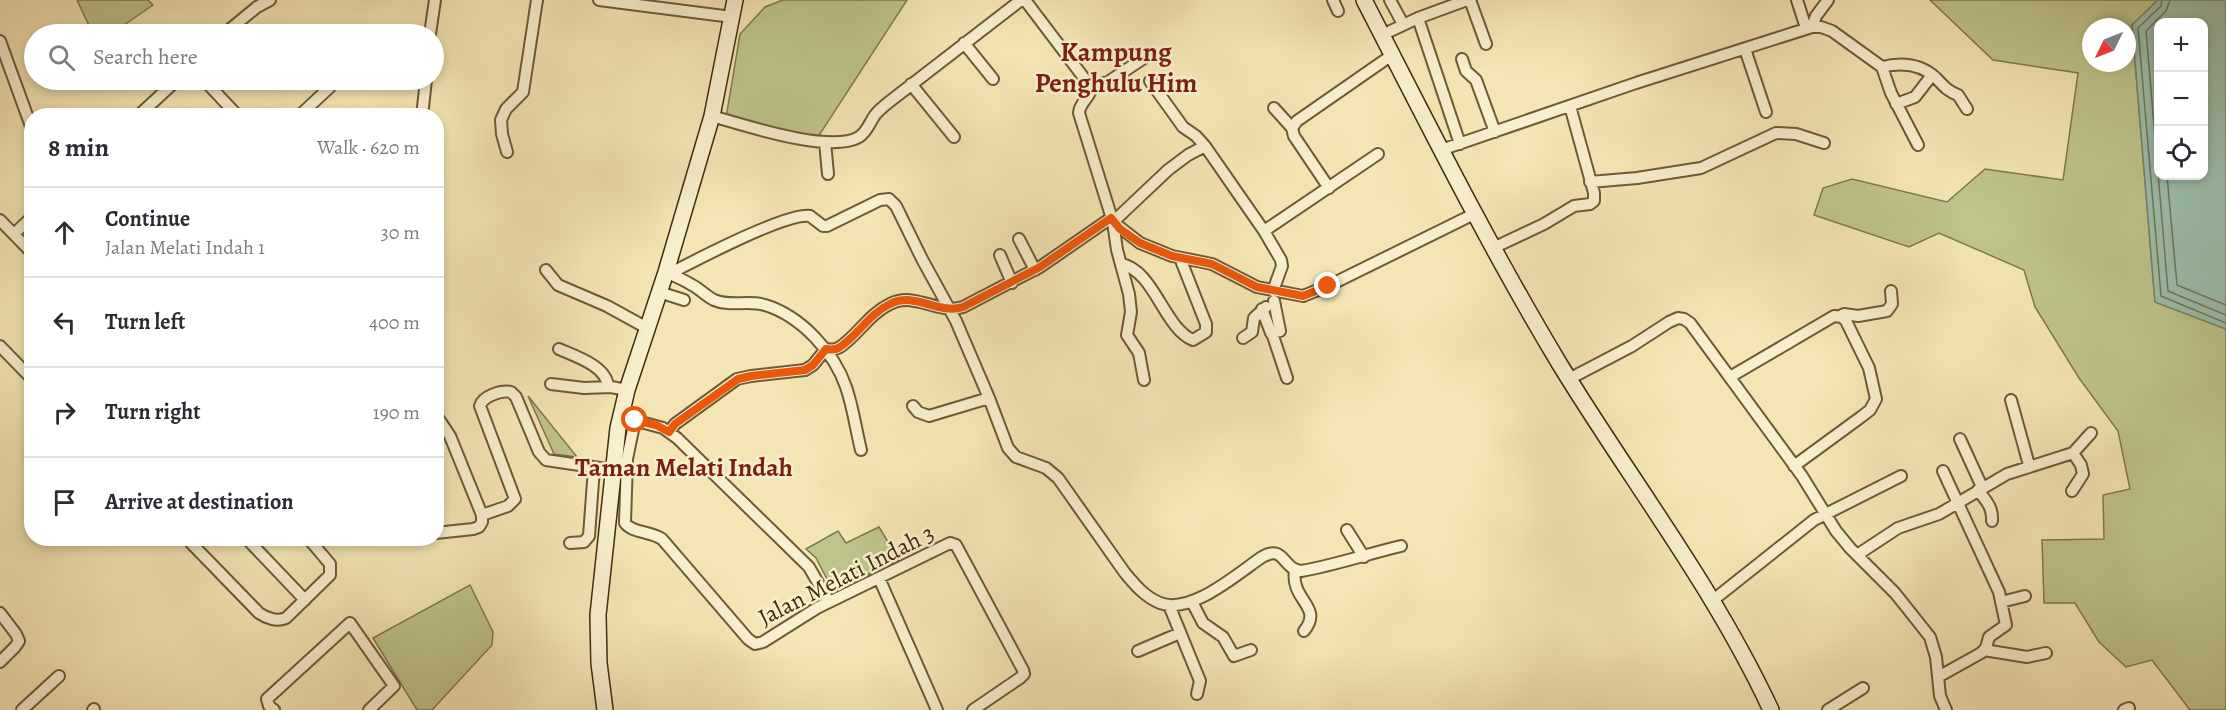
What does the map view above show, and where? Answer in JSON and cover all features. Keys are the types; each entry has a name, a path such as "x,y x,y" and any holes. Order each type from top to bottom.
{"main road":[{"path":"1364,0 1492,248 1569,379 1712,601 1755,675 1771,710"},
{"path":"604,710 598,615 613,470 628,418 627,390 659,292 668,273 712,116 735,5"}],"street":[{"path":"234,24 255,3 270,0"},
{"path":"431,24 435,0"},
{"path":"507,152 501,120 506,109 523,92 537,0"},
{"path":"599,0 678,5 735,5"},
{"path":"712,116 776,134 825,142 846,142 861,136 880,110 1021,0"},
{"path":"1025,0 1092,86"},
{"path":"1333,0 1338,11"},
{"path":"1390,0 1403,24"},
{"path":"1382,35 1403,24 1469,0 1485,44"},
{"path":"1797,0 1809,27"},
{"path":"1809,27 1828,0"},
{"path":"1418,18 1460,144"},
{"path":"1441,150 1809,27 1821,27 1832,31 1882,67 1896,104 1918,145"},
{"path":"0,41 24,108"},
{"path":"964,43 993,79"},
{"path":"1745,48 1766,112"},
{"path":"1292,128 1297,121 1392,55"},
{"path":"1092,86 1108,82 1143,58"},
{"path":"1461,59 1467,71 1476,80 1495,132"},
{"path":"1882,67 1905,64 1916,66 1932,75 1946,91 1958,95 1967,110"},
{"path":"1896,104 1916,97 1932,75"},
{"path":"1150,81 1183,127 1205,146 1264,231 1281,260 1277,295 1280,330 1272,333"},
{"path":"911,84 954,137"},
{"path":"1092,86 1090,97 1080,106 1079,113 1112,220 1130,300 1131,322 1127,335 1139,352 1144,380"},
{"path":"147,108 166,90"},
{"path":"213,90 230,108"},
{"path":"308,108 327,90"},
{"path":"423,108 425,90"},
{"path":"1492,248 1544,224 1574,206 1590,204 1594,201 1570,106"},
{"path":"1274,108 1292,128 1294,136 1329,188"},
{"path":"1592,187 1701,168 1776,133 1796,134 1824,143"},
{"path":"825,142 828,174"},
{"path":"669,432 675,424 738,379 805,370 813,365 826,349 839,348 877,312 890,304 902,300 913,300 950,309 963,307 1011,283 1112,220 1168,170 1205,146"},
{"path":"1264,231 1378,154"},
{"path":"668,273 740,239 797,217 810,216 823,226 827,226 880,200 889,199 896,206 950,309 1011,453 1024,461 1046,468 1058,478 1135,585 1151,599 1169,606 1192,602 1268,554 1279,554 1295,570"},
{"path":"1112,220 1136,241 1164,254 1212,264 1248,284 1277,295 1303,296 1312,294 1474,214"},
{"path":"0,220 24,245"},
{"path":"14,234 24,225"},
{"path":"1018,239 1035,270"},
{"path":"1000,255 1011,283"},
{"path":"1121,264 1131,268 1145,281 1175,325 1186,337 1193,340 1206,332 1206,324 1180,258"},
{"path":"546,270 558,285 607,306 647,328"},
{"path":"668,273 714,300 752,303 778,310 797,322 826,349 846,385 861,450"},
{"path":"1730,377 1834,316 1844,314 1858,316 1887,311 1892,304 1891,291"},
{"path":"659,292 684,300"},
{"path":"1243,339 1252,332 1254,318 1277,295"},
{"path":"1263,309 1287,378"},
{"path":"1794,466 1870,410 1876,399 1869,368 1852,329 1840,316"},
{"path":"1569,379 1632,346 1678,318 1684,319 1696,330 1730,377 1794,466 1825,514 1857,555 1895,593 1930,637 1936,657 1940,696 1946,710"},
{"path":"0,346 24,371"},
{"path":"559,349 602,373 608,380 608,387"},
{"path":"551,384 627,390"},
{"path":"482,515 508,506 515,499 480,406 485,399 504,391 511,392 516,397 541,456 550,462 613,470"},
{"path":"913,406 918,412 929,416 989,398"},
{"path":"2011,400 2029,465"},
{"path":"628,418 656,425 669,432 809,567 829,602"},
{"name":"Jalan Melati Indah 3","path":"628,418 624,519 630,528 662,539 748,639 759,644 829,602 948,544 953,544 1023,670 1020,678 972,710"},
{"path":"444,427 450,436 482,515 479,527 444,532"},
{"path":"1857,555 1905,524 1931,517 2007,474 2029,465 2073,453 2091,433"},
{"path":"1960,439 1980,489 1993,511 1992,521"},
{"path":"2073,453 2081,465 2083,474 2073,491"},
{"path":"570,543 584,542 589,536 594,468"},
{"path":"1938,677 1984,650 1989,637 2006,625 1999,592 1943,471"},
{"path":"1712,601 1799,531 1825,514 1901,476"},
{"path":"1347,530 1364,557"},
{"path":"194,546 259,613 267,618 283,620 330,575 331,570 326,558 315,546"},
{"path":"254,546 305,600"},
{"path":"1295,570 1337,565 1383,549 1401,546"},
{"path":"1295,570 1293,581 1295,588 1311,611 1312,617 1304,631"},
{"path":"879,578 937,710"},
{"path":"2001,602 2025,596"},
{"path":"1192,602 1203,623 1223,637 1234,657 1251,650"},
{"path":"1169,606 1200,681 1197,694"},
{"path":"0,613 19,641 0,662"},
{"path":"274,710 269,706 267,699 350,623 394,686 369,710"},
{"path":"1138,651 1180,633"},
{"path":"1984,650 2027,657 2046,653"},
{"path":"22,710 58,676"},
{"path":"1828,710 1863,688"}],"green space":[{"path":"77,0 148,0 153,5 125,24 88,24"},
{"path":"783,0 907,0 818,137 776,131 726,118 740,34 765,7"},
{"path":"1930,0 2158,0 2136,21 2136,18 2082,18 2082,72 2136,72 2155,302 2226,329 2226,710 2190,710 2152,660 2126,667 2099,642 2075,603 2044,603 2042,540 2104,539 2103,495 2130,489 2118,431 2079,378 2035,307 2024,270 1939,233 1909,247 1814,215 1823,188 1852,179 1947,202 1985,169 2063,180 2078,73 1993,60"},
{"path":"528,396 577,457 554,454"},
{"path":"879,527 899,560 845,585 837,586 829,583 816,558 806,549 838,531 846,543"},
{"path":"470,585 493,632 492,645 432,710 417,710 373,638"}],"water":[{"path":"2158,0 2226,0 2226,329 2155,302 2136,72 2136,21"}],"district":[{"name":"Kampung Penghulu Him","path":"1116,68"},
{"name":"Taman Melati Indah","path":"684,467"}],"route":[{"path":"635,420 656,425 669,432 675,424 738,379 745,376 805,370 820,359 826,349 839,348 865,322 890,304 902,300 913,300 955,310 963,307 1040,267 1111,218 1120,229 1140,243 1164,254 1212,264 1257,287 1303,296 1328,286"}]}
